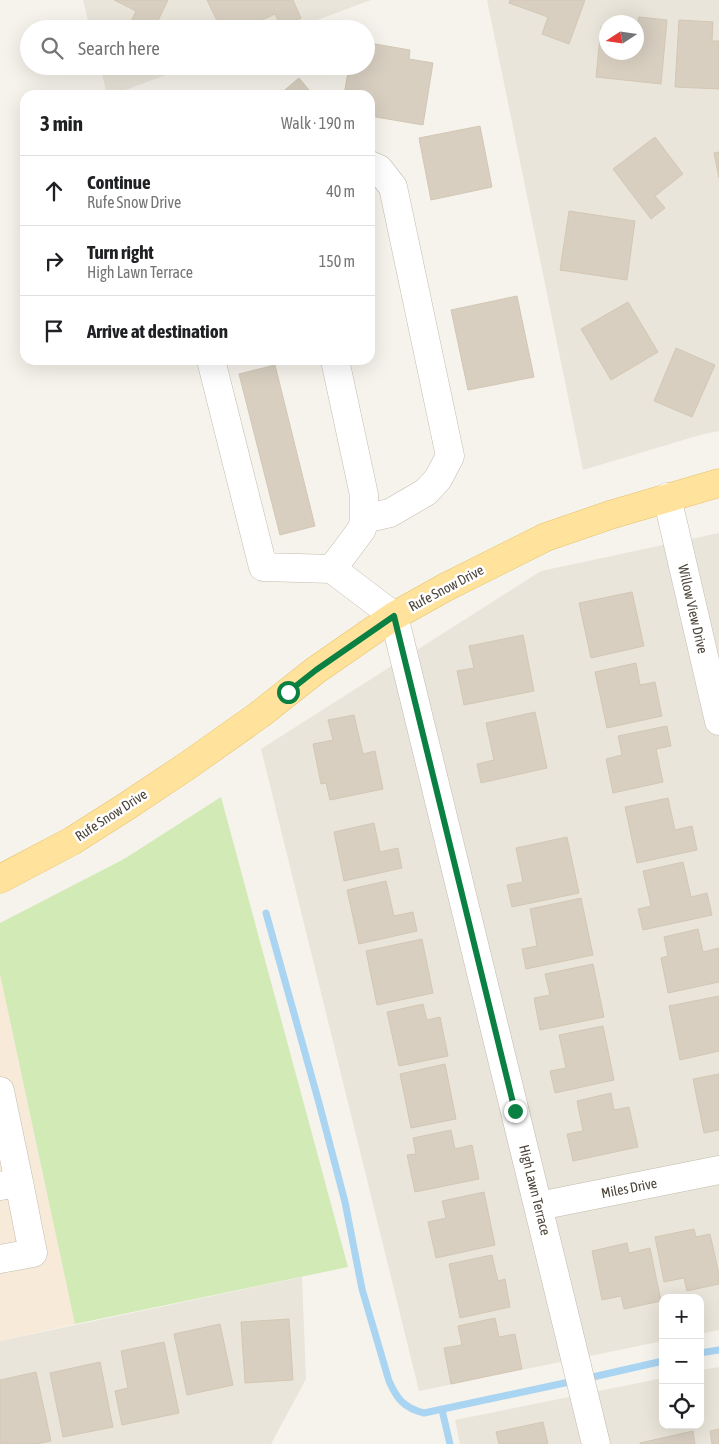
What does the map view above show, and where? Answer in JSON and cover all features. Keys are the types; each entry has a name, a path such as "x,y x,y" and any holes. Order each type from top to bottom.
{"main road":[{"name":"Rufe Snow Drive","path":"0,879 72,841 187,766 259,715 316,670 394,616 546,537 667,497 719,483"}],"street":[{"path":"364,519 390,513 426,492 438,479 450,456 393,186 379,169 375,167"},
{"path":"212,365 263,566 332,568 394,616"},
{"path":"332,568 362,529 364,519 364,494 336,365"},
{"name":"Willow View Drive","path":"667,497 719,721"},
{"name":"High Lawn Terrace","path":"394,616 596,1444"},
{"path":"0,1091 10,1184 33,1253 0,1259"},
{"name":"Miles Drive","path":"539,1206 719,1170"}],"shaded area":[{"path":"83,0 371,0 317,20 88,20"},
{"path":"487,0 719,0 719,431 583,470"},
{"path":"102,75 166,75 125,90 106,90"},
{"path":"719,533 719,1330 704,1333 704,1294 659,1294 659,1342 419,1391 261,749 541,571"},
{"path":"0,974 75,1324 0,1341"},
{"path":"302,1277 306,1379 271,1444 0,1444 0,1341"},
{"path":"719,1367 719,1444 460,1444 455,1420 659,1379 659,1429 704,1429 704,1369"}],"green space":[{"path":"221,797 348,1267 75,1324 0,974 0,923 124,859"}],"building":[{"path":"114,0 168,0 158,20 132,20 136,11"},
{"path":"207,0 293,0 301,18 297,20 278,20 275,14 262,20 217,20"},
{"path":"510,0 585,0 569,44 542,34 548,17 509,3"},
{"path":"644,18 667,20 661,84 596,77 599,47 599,60 644,60"},
{"path":"679,20 713,22 712,41 719,41 719,89 675,87"},
{"path":"375,44 410,50 409,59 433,63 423,125 375,117 375,90 345,90 347,75 375,75"},
{"path":"299,78 309,90 285,90"},
{"path":"480,126 492,187 431,200 419,138"},
{"path":"655,137 683,174 655,196 665,208 651,219 613,169"},
{"path":"719,152 719,178 714,153"},
{"path":"569,211 635,221 627,280 560,270"},
{"path":"517,296 534,377 468,390 451,310"},
{"path":"628,302 658,352 611,380 581,329"},
{"path":"676,348 715,365 692,417 654,401"},
{"path":"275,365 315,526 280,535 239,374"},
{"path":"632,592 644,646 591,658 579,603"},
{"path":"523,635 534,691 464,705 457,671 474,668 469,646"},
{"path":"636,663 640,685 655,682 662,716 607,728 595,672"},
{"path":"535,712 547,768 481,783 477,764 494,760 486,723"},
{"path":"354,715 363,754 375,751 383,789 330,800 326,783 321,784 313,744 333,740 328,720"},
{"path":"667,726 671,746 656,749 663,782 613,793 606,759 622,755 618,736"},
{"path":"668,798 675,830 692,826 697,850 637,863 625,807"},
{"path":"374,823 380,852 398,848 402,868 344,881 334,832"},
{"path":"567,837 579,893 512,907 507,885 523,882 516,848"},
{"path":"683,862 691,897 707,893 712,915 643,930 638,909 651,906 643,871"},
{"path":"386,881 394,916 413,912 417,931 359,944 347,890"},
{"path":"581,898 593,955 526,969 522,949 537,946 530,909"},
{"path":"698,929 703,952 719,948 719,982 668,993 661,958 668,956 664,937"},
{"path":"422,939 433,993 377,1005 366,951"},
{"path":"593,964 604,1017 540,1030 534,998 550,995 545,974"},
{"path":"719,996 719,1051 680,1060 669,1006"},
{"path":"423,1004 427,1020 440,1017 448,1056 399,1066 387,1012"},
{"path":"603,1026 614,1080 555,1093 550,1071 566,1068 559,1035"},
{"path":"445,1064 456,1119 411,1128 400,1074"},
{"path":"719,1074 719,1130 704,1133 693,1079"},
{"path":"611,1093 614,1110 629,1107 638,1147 573,1161 567,1134 583,1131 577,1101"},
{"path":"451,1130 455,1149 472,1145 479,1179 415,1192 407,1155 416,1154 413,1138"},
{"path":"484,1192 495,1245 436,1258 428,1222 446,1218 442,1201"},
{"path":"694,1229 696,1237 710,1234 719,1274 719,1284 687,1291 684,1278 664,1282 655,1237"},
{"path":"627,1243 629,1253 650,1248 660,1294 659,1301 624,1309 621,1296 602,1300 592,1251"},
{"path":"492,1255 498,1281 505,1279 510,1307 460,1318 449,1264"},
{"path":"495,1318 499,1337 515,1334 522,1369 451,1384 444,1348 462,1345 458,1326"},
{"path":"289,1319 293,1380 245,1383 241,1322"},
{"path":"220,1324 233,1385 187,1395 174,1334"},
{"path":"164,1342 179,1413 122,1425 115,1391 128,1388 121,1351"},
{"path":"100,1362 113,1427 63,1437 50,1373"},
{"path":"36,1372 51,1441 36,1444 0,1444 0,1380"},
{"path":"543,1422 548,1444 499,1444 496,1432"},
{"path":"719,1429 719,1444 712,1444 710,1431"},
{"path":"693,1431 695,1444 640,1444 640,1443"}],"waterway":[{"path":"266,913 345,1202 362,1289 389,1381 395,1393 406,1405 424,1413 574,1381"},
{"path":"704,1352 719,1350"},
{"path":"584,1379 659,1362"},
{"path":"442,1410 450,1444"}],"route":[{"path":"288,692 316,670 394,616 515,1111"}]}
